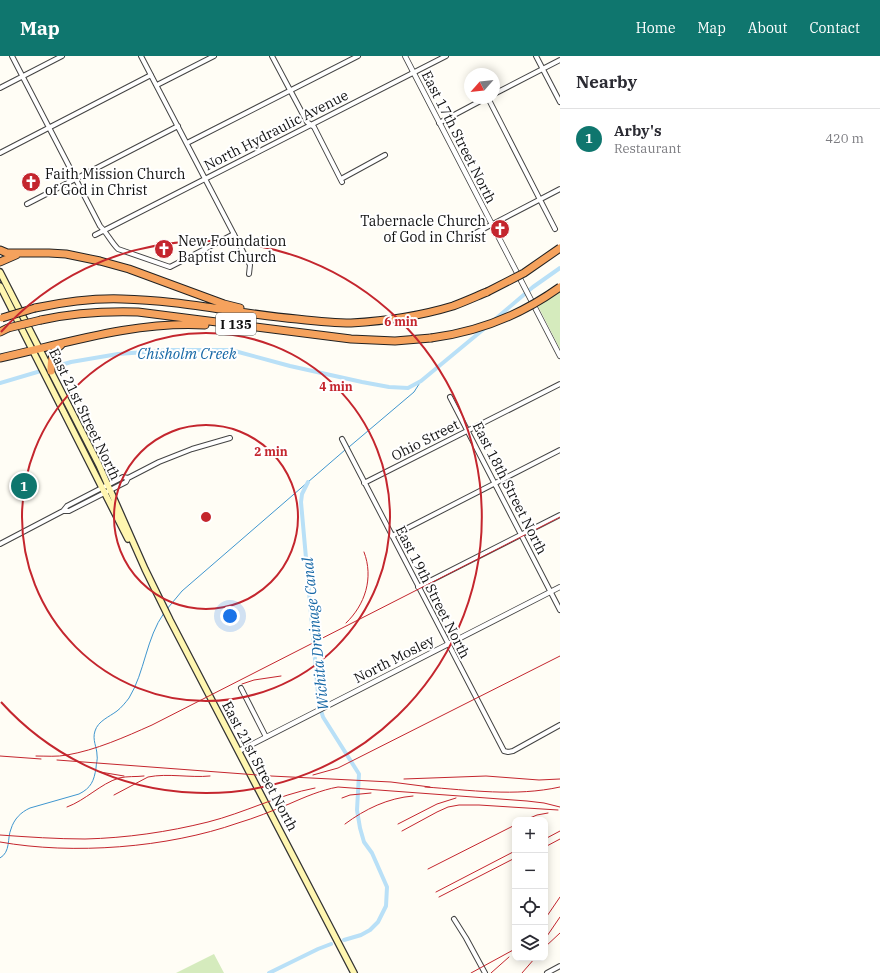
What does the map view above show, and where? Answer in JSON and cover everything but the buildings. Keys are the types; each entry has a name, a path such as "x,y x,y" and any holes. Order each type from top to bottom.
{"highway":[{"name":"I 135","path":"1,318 55,304 83,300 122,299 176,304 277,317 350,323 383,320 439,310 486,292 524,273 560,248"},
{"path":"0,250 8,253 20,254 42,252 66,254 100,261 129,269 224,304 277,317"},
{"path":"0,262 9,257 20,254"},
{"name":"I 135","path":"0,332 8,328 41,320 80,313 138,312 351,339 395,341 453,335 489,325 524,310 560,287"},
{"path":"0,358 142,327 178,324 257,327"},
{"path":"52,374 48,358 63,344"}],"main road":[{"name":"East 21st Street North","path":"0,272 36,350 38,361 106,489"},
{"name":"East 21st Street North","path":"0,286 36,350 48,358"},
{"name":"East 21st Street North","path":"52,374 170,620 354,973"}],"street":[{"path":"12,56 100,226 104,229 113,244 118,249 170,266 234,234"},
{"path":"0,88 62,56"},
{"path":"141,56 250,265 249,274"},
{"path":"157,85 214,56"},
{"path":"272,56 307,122 314,127 342,180 385,155"},
{"path":"187,143 358,56"},
{"name":"East 17th Street North","path":"405,56 560,356"},
{"name":"North Hydraulic Avenue","path":"95,235 104,229 446,56"},
{"path":"536,56 560,102"},
{"path":"500,91 560,60"},
{"path":"0,152 151,75"},
{"path":"439,122 475,104"},
{"path":"490,104 555,229"},
{"path":"27,204 178,126"},
{"path":"464,239 560,189"},
{"name":"Ohio Street","path":"364,483 560,384"},
{"name":"East 18th Street North","path":"450,397 560,610"},
{"path":"0,544 63,511 66,506 126,482 128,478 159,462 192,449 230,438"},
{"name":"East 19th Street North","path":"342,439 500,745 508,752 513,751 560,725"},
{"path":"392,536 560,450"},
{"path":"418,587 560,515"},
{"name":"North Mosley","path":"239,751 560,587"},
{"path":"241,688 266,737"},
{"path":"454,919 466,938 484,973"},
{"path":"547,973 560,966"}],"green space":[{"path":"560,292 560,349 538,306"},
{"path":"214,954 224,973 176,973"}],"waterway":[{"name":"Chisholm Creek","path":"493,321 533,287 560,268"},
{"name":"Chisholm Creek","path":"0,383 71,362 118,354 172,350 231,350 290,366 362,382 389,387 408,388 421,381 485,328"},
{"path":"349,447 414,392 421,381"},
{"path":"167,609 182,591 345,450"},
{"name":"Wichita Drainage Canal","path":"308,482 302,494 301,502 319,704 323,717 359,774 357,810 360,828 364,842 372,853 387,887 386,906 378,922 370,930 361,935 344,940"},
{"path":"0,858 6,852 12,825 21,814 30,808 79,794 89,787 94,777 97,760 94,737 96,728 101,722 119,710 129,698 139,677 153,633 164,613"},
{"name":"Wichita Drainage Canal","path":"269,973 331,944"}],"railway":[{"path":"36,756 63,756 78,753 100,746 152,725 560,517"},
{"path":"346,623 358,608 366,590 368,572 364,552"},
{"path":"313,775 338,768 560,656"},
{"path":"242,684 254,680 281,676"},
{"path":"0,756 41,759"},
{"path":"57,760 271,776 391,782 430,787"},
{"path":"100,772 124,776"},
{"path":"114,795 148,777 163,775 210,776"},
{"path":"67,807 119,778 144,776"},
{"path":"404,779 486,776 539,780 560,779"},
{"path":"0,842 58,848 120,847 151,843 210,832 257,817 307,796 338,787 527,801 560,807"},
{"path":"425,787 492,792 526,792 560,787"},
{"path":"0,835 85,839 147,834 208,822 288,795 315,788"},
{"path":"342,798 350,795 371,793"},
{"path":"345,824 377,805 395,799 413,796"},
{"path":"398,824 437,804 456,798"},
{"path":"402,831 437,812 448,807 459,805 558,810"},
{"path":"532,817 548,813"},
{"path":"428,869 512,827"},
{"path":"548,837 560,831"},
{"path":"548,845 560,839"},
{"path":"436,892 512,853"},
{"path":"439,897 512,860"},
{"path":"548,915 560,897"},
{"path":"548,935 560,917"},
{"path":"548,944 560,933"},
{"path":"471,973 512,951"},
{"path":"491,973 509,957"},
{"path":"522,973 532,961"}],"place":[{"name":"Faith Mission Church of God in Christ","path":"31,182"},
{"name":"Tabernacle Church of God in Christ","path":"500,229"},
{"name":"New Foundation Baptist Church","path":"164,249"},
{"name":"Arby's","path":"24,486"}]}
